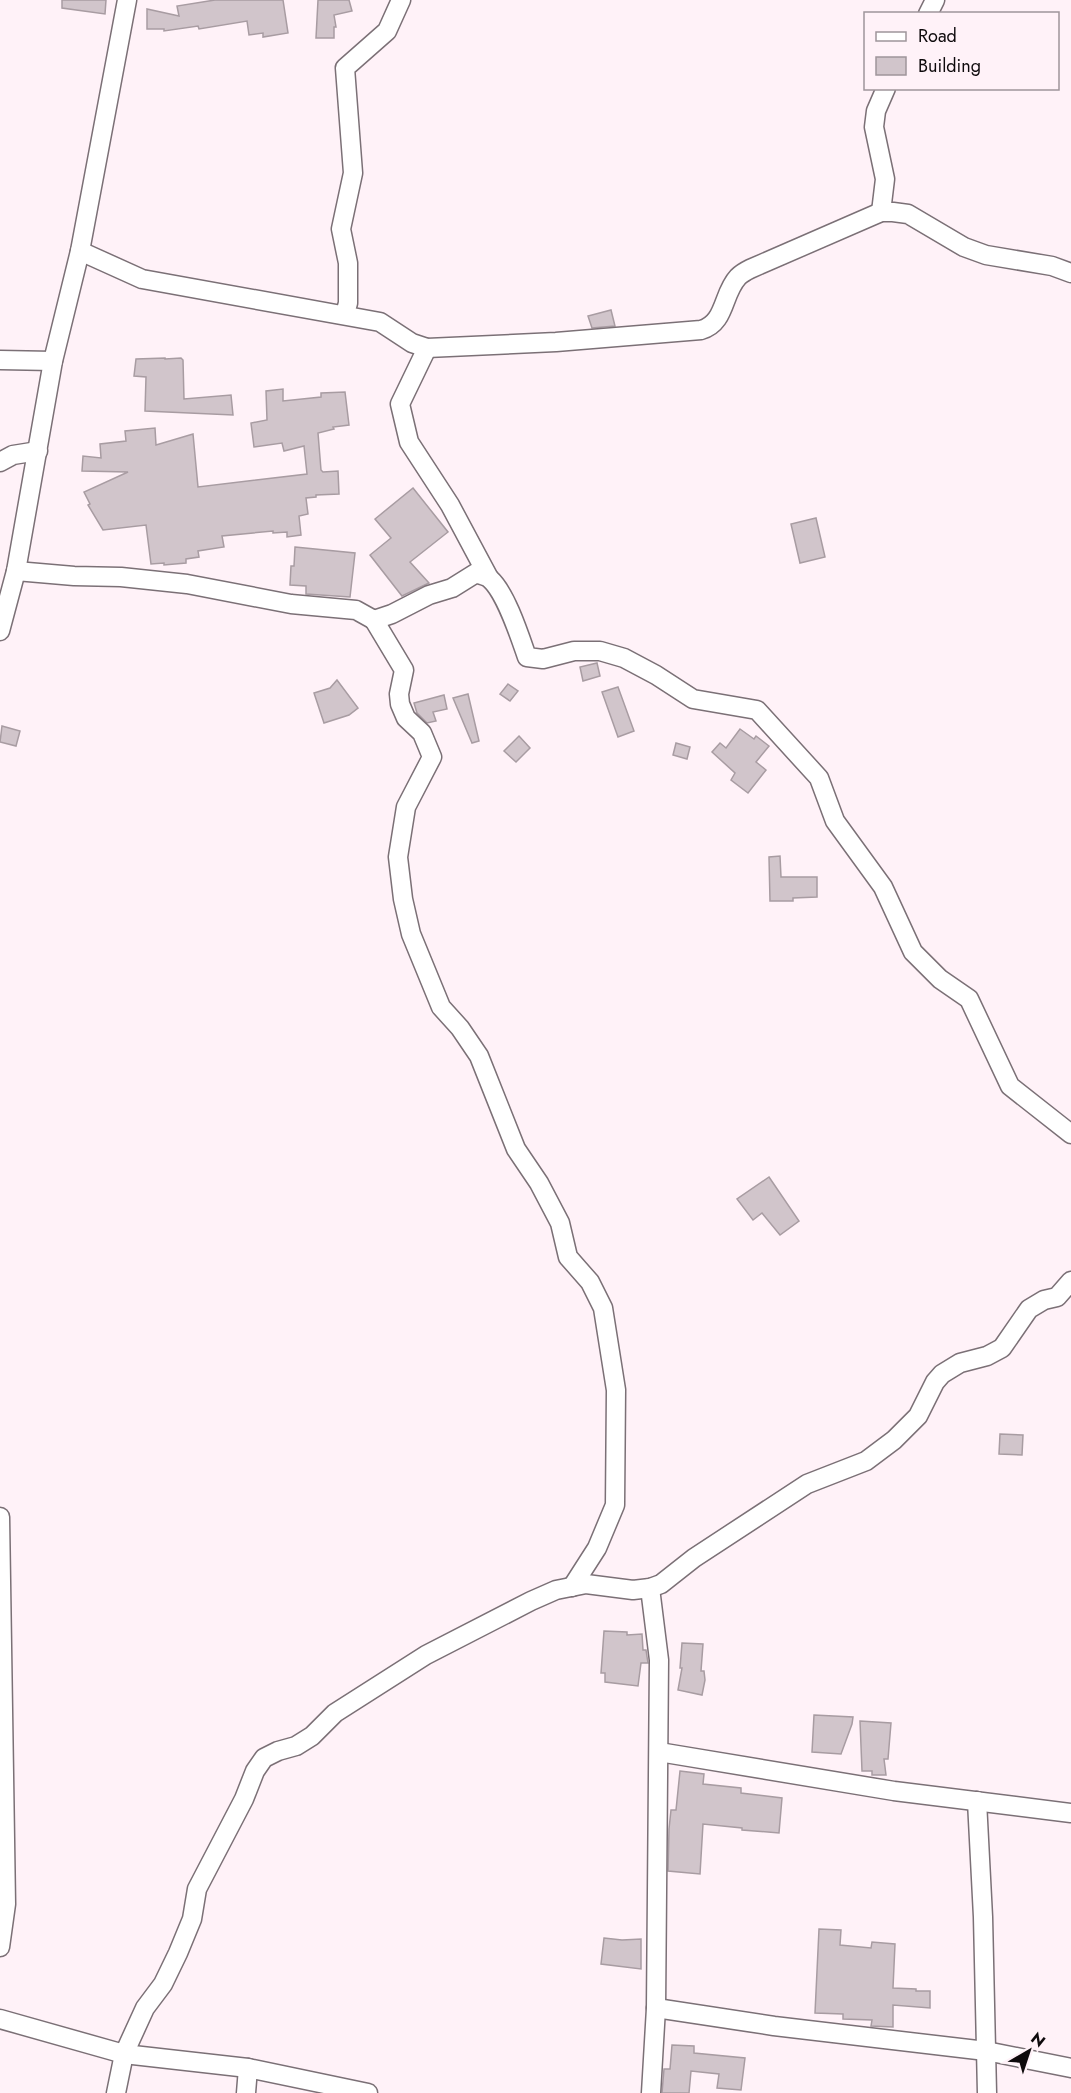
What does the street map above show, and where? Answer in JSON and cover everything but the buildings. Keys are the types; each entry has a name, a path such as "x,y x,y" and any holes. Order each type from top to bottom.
{"street":[{"path":"0,631 16,571 53,361 80,251 127,0"},
{"path":"345,314 348,303 348,262 341,229 353,173 345,68 387,31 401,0"},
{"path":"881,212 885,179 874,127 876,111 885,90"},
{"path":"80,251 142,279 380,321 412,344 427,348 567,341 710,328 718,319 738,277 750,268 881,212 908,214 964,247 986,255 1052,266 1071,273"},
{"path":"427,348 400,404 409,442 450,505 489,578 512,615 527,657 543,659 574,651 600,651 624,658 693,699 757,710 819,778 835,820 883,887 913,952 940,979 969,999 1010,1086 1071,1134"},
{"path":"0,360 53,361"},
{"path":"0,462 13,455 38,451"},
{"path":"16,571 120,577 187,584 291,604 356,610 374,620 404,670 399,694 403,711 422,733 432,757 406,807 398,857 403,899 411,934 441,1007 460,1028 479,1056 516,1149 539,1183 560,1223 568,1257 590,1282 603,1308 616,1390 615,1505 597,1548 572,1587"},
{"path":"374,620 392,615 429,595 452,588 476,573 489,578"},
{"path":"116,2093 124,2054 145,2008 163,1984 178,1953 192,1919 197,1889 244,1799 255,1771 264,1758 296,1746 312,1736 335,1713 426,1655 531,1600 556,1590 586,1584 633,1590 661,1584 694,1558 807,1484 866,1461 911,1426 935,1382 942,1374 960,1363 987,1356 1002,1348 1029,1309 1044,1300 1064,1300 1071,1281"},
{"path":"0,1517 6,1904 0,1947"},
{"path":"650,1588 659,1659 656,2008 651,2093"},
{"path":"659,1752 894,1791 1071,1813"},
{"path":"977,1801 983,1917 987,2093"},
{"path":"656,2008 774,2026 986,2051 1071,2068"},
{"path":"0,2019 124,2054 248,2068 368,2093"},
{"path":"246,2093 248,2068"}]}
